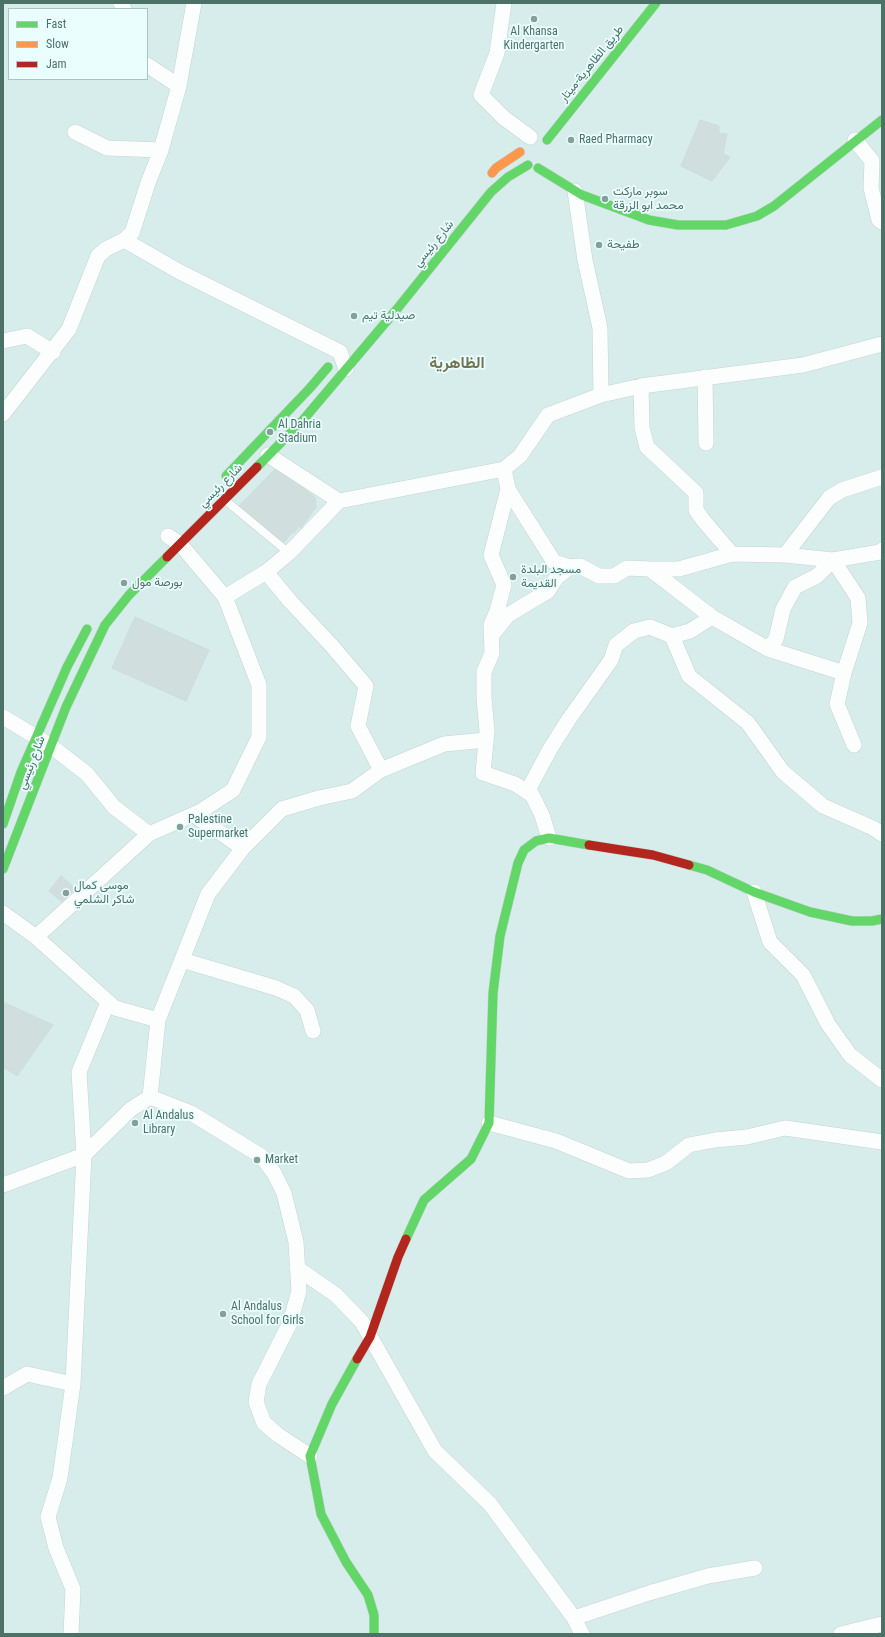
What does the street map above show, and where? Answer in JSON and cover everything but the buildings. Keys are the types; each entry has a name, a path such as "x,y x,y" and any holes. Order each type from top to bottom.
{"main road":[{"name":"طريق الظاهرية-ميتار","path":"547,140 656,3"},
{"path":"520,152 524,162 528,165 538,168 575,191 606,205 649,220 678,225 726,225 757,216 774,206 882,120"},
{"path":"487,179 496,168 520,152 524,142 530,137 538,136 547,140 552,148"},
{"path":"538,168 548,163"},
{"name":"شارع رئيسي","path":"3,869 66,707 105,625 172,537 224,499 303,420 491,192 508,177 528,165"},
{"name":"شارع رئيسي","path":"218,484 310,388 343,349"},
{"name":"شارع رئيسي","path":"3,824 21,772 36,737 67,667 91,624"},
{"path":"374,1634 374,1615 368,1595 346,1562 322,1514 310,1456 332,1404 370,1337 398,1257 424,1200 471,1159 489,1122 492,993 500,936 518,863 524,850 536,841 549,838 653,855 706,870 754,892 810,912 852,921 872,921 882,919"}],"street":[{"path":"3,414 53,352 69,329 98,256 106,248 124,240 132,233 148,183 161,150 178,86 194,3"},
{"path":"504,3 497,53 481,95 504,118 530,137"},
{"path":"148,66 178,86"},
{"path":"75,132 107,148 161,150"},
{"path":"855,140 872,161 871,188 879,220 882,222"},
{"path":"575,191 585,260 600,328 600,395"},
{"path":"124,240 180,272 343,349 346,369"},
{"path":"3,341 26,336 53,352"},
{"path":"225,597 266,572 289,553 339,501 504,469 520,456 548,415 600,395 641,386 803,365 882,344"},
{"path":"705,377 706,443"},
{"path":"641,386 642,428 647,447 696,493 696,510 732,554"},
{"path":"268,455 339,501"},
{"path":"504,469 508,489 554,562 570,567 580,566 599,576 614,576 628,568 679,569 732,554 785,555 833,560 880,552 882,550"},
{"path":"785,555 829,498 842,490 882,477"},
{"path":"508,489 491,555 504,585 497,611 491,625 492,653 484,672 486,740 483,773 514,784 532,795 542,815 549,838"},
{"path":"36,937 149,834 201,812 233,790 258,737 259,685 225,597 172,537"},
{"path":"768,649 776,639 783,609 795,587 817,576 833,560"},
{"path":"833,560 858,598 860,623 836,704 854,745"},
{"path":"492,636 508,615 548,591 557,578 570,567"},
{"path":"650,569 712,617 768,649 844,673"},
{"path":"266,572 366,686 358,726 381,770"},
{"path":"527,792 550,749 569,718 611,660 616,645 634,631 650,627 672,636 690,631 712,617"},
{"path":"672,636 689,676 748,723 783,772 823,806 873,828 882,834"},
{"path":"3,718 51,746 87,774 114,807 149,834"},
{"path":"150,1097 158,1020 208,894 243,848 282,808 352,791 381,770 444,744 486,740"},
{"path":"194,815 243,848"},
{"path":"754,892 770,942 803,975 828,1024 850,1055 882,1080"},
{"path":"3,913 36,937 115,1008 158,1020"},
{"path":"182,960 276,988 294,996 307,1010 313,1031"},
{"path":"71,1634 72,1589 56,1548 48,1517 60,1478 73,1384 84,1155 79,1072 108,1002"},
{"path":"3,1185 84,1155 131,1109 150,1097"},
{"path":"150,1097 191,1113 261,1156 274,1173 284,1193 296,1242 299,1291 290,1323 259,1384 256,1402 264,1423 278,1436 310,1456"},
{"path":"489,1122 556,1141 629,1172 648,1170 666,1163 689,1145 715,1140 747,1137 785,1128 882,1142"},
{"path":"297,1268 336,1295 362,1322 436,1451 490,1504 574,1618 582,1634"},
{"path":"3,1388 28,1374 73,1384"},
{"path":"574,1618 636,1597 708,1576 754,1568"},
{"path":"841,1634 882,1624"}],"lane":[{"path":"224,499 289,553"}],"shaded area":[{"path":"3,3 882,3 882,1634 3,1634"}],"traffic: fast":[{"path":"547,140 656,3"},
{"path":"538,168 582,195 649,220 678,225 726,225 757,216 774,206 882,120"},
{"path":"257,467 303,420 397,309 491,192 508,177 528,165"},
{"path":"226,476 310,388 328,367"},
{"path":"3,869 66,707 105,625 129,595 167,557"},
{"path":"3,824 21,772 67,667 87,629"},
{"path":"406,1239 424,1200 471,1159 489,1123 493,993 500,936 518,863 524,850 536,841 549,838 589,845"},
{"path":"689,865 707,870 754,892 810,912 852,921 872,921 882,919"},
{"path":"357,1359 332,1404 310,1456 321,1514 346,1562 368,1595 374,1615 374,1634"}],"traffic: slow":[{"path":"492,173 496,168 520,152"}],"traffic: jam":[{"path":"167,557 257,467"},
{"path":"589,845 653,855 689,865"},
{"path":"357,1359 370,1337 398,1257 406,1239"}],"place":[{"name":"Al Khansa Kindergarten","path":"534,19"},
{"name":"Raed Pharmacy","path":"571,140"},
{"name":"سوبر ماركت محمد ابو الزرقة","path":"605,199"},
{"name":"طفيحة","path":"599,245"},
{"name":"صيدلية تيم","path":"354,316"},
{"name":"Al Dahria Stadium","path":"270,432"},
{"name":"مسجد البلدة القديمة","path":"513,577"},
{"name":"بورصة مول","path":"124,583"},
{"name":"Palestine Supermarket","path":"180,827"},
{"name":"موسى كمال شاكر الشلمي","path":"66,893"},
{"name":"Al Andalus Library","path":"135,1123"},
{"name":"Market","path":"257,1160"},
{"name":"Al Andalus School for Girls","path":"223,1314"}],"district":[{"name":"الظاهرية","path":"457,364"}]}
